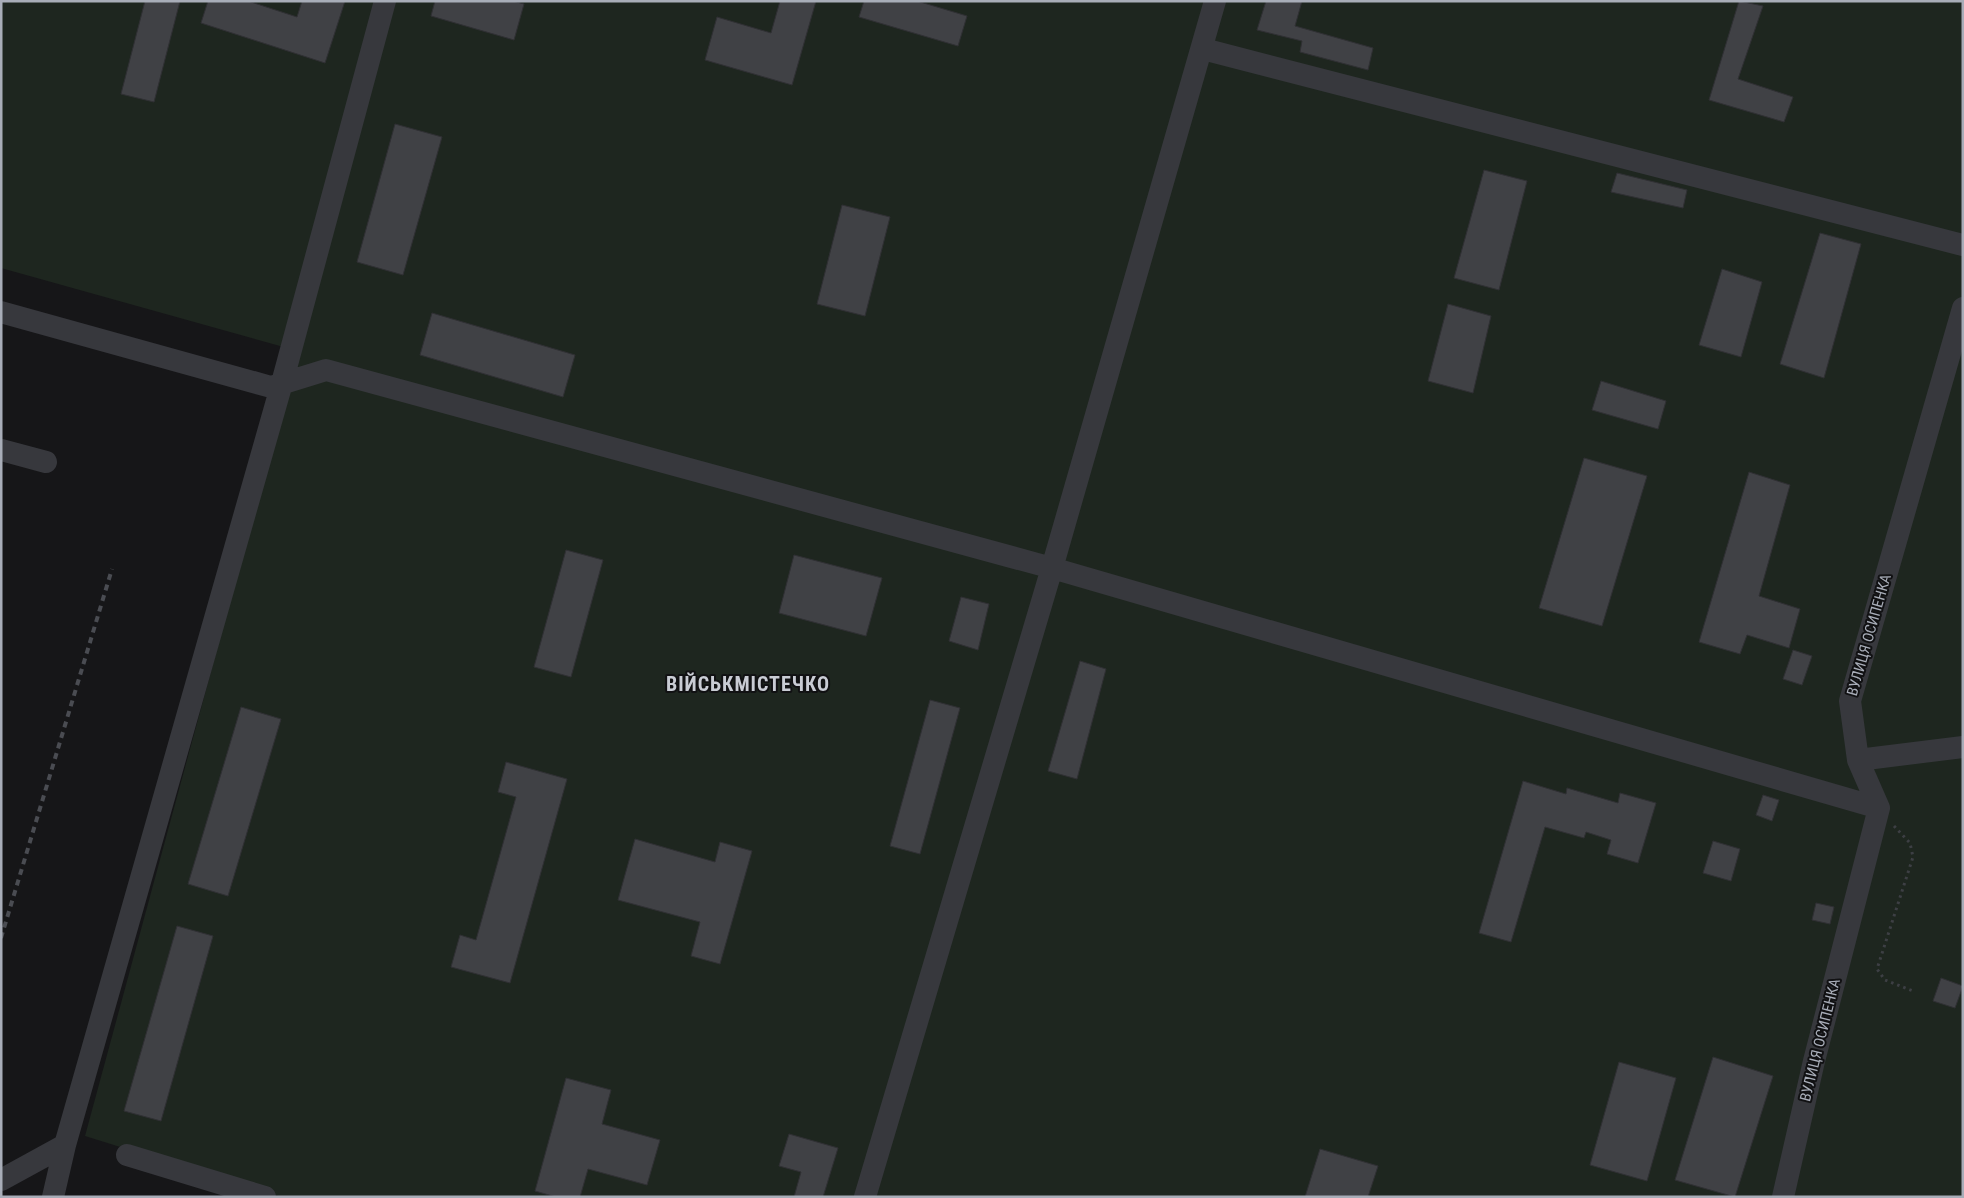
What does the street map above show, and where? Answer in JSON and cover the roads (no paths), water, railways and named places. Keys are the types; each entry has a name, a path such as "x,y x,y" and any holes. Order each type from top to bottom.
{"street":[{"path":"53,1197 65,1145 282,383 385,1"},
{"path":"865,1197 1052,568 1203,49 1215,1"},
{"path":"1203,49 1963,245"},
{"name":"ВУЛИЦЯ ОСИПЕНКА","path":"1783,1197 1814,1061 1879,808 1858,760 1850,700 1963,308"},
{"path":"1,312 271,387 326,370 1052,568 1879,808"},
{"path":"1,450 46,462"},
{"path":"1858,760 1963,748"},
{"path":"1,1180 65,1145"},
{"path":"127,1155 265,1197"}],"railway":[{"path":"1,938 112,569"}],"district":[{"name":"ВІЙСЬКМІСТЕЧКО","path":"748,684"}]}
